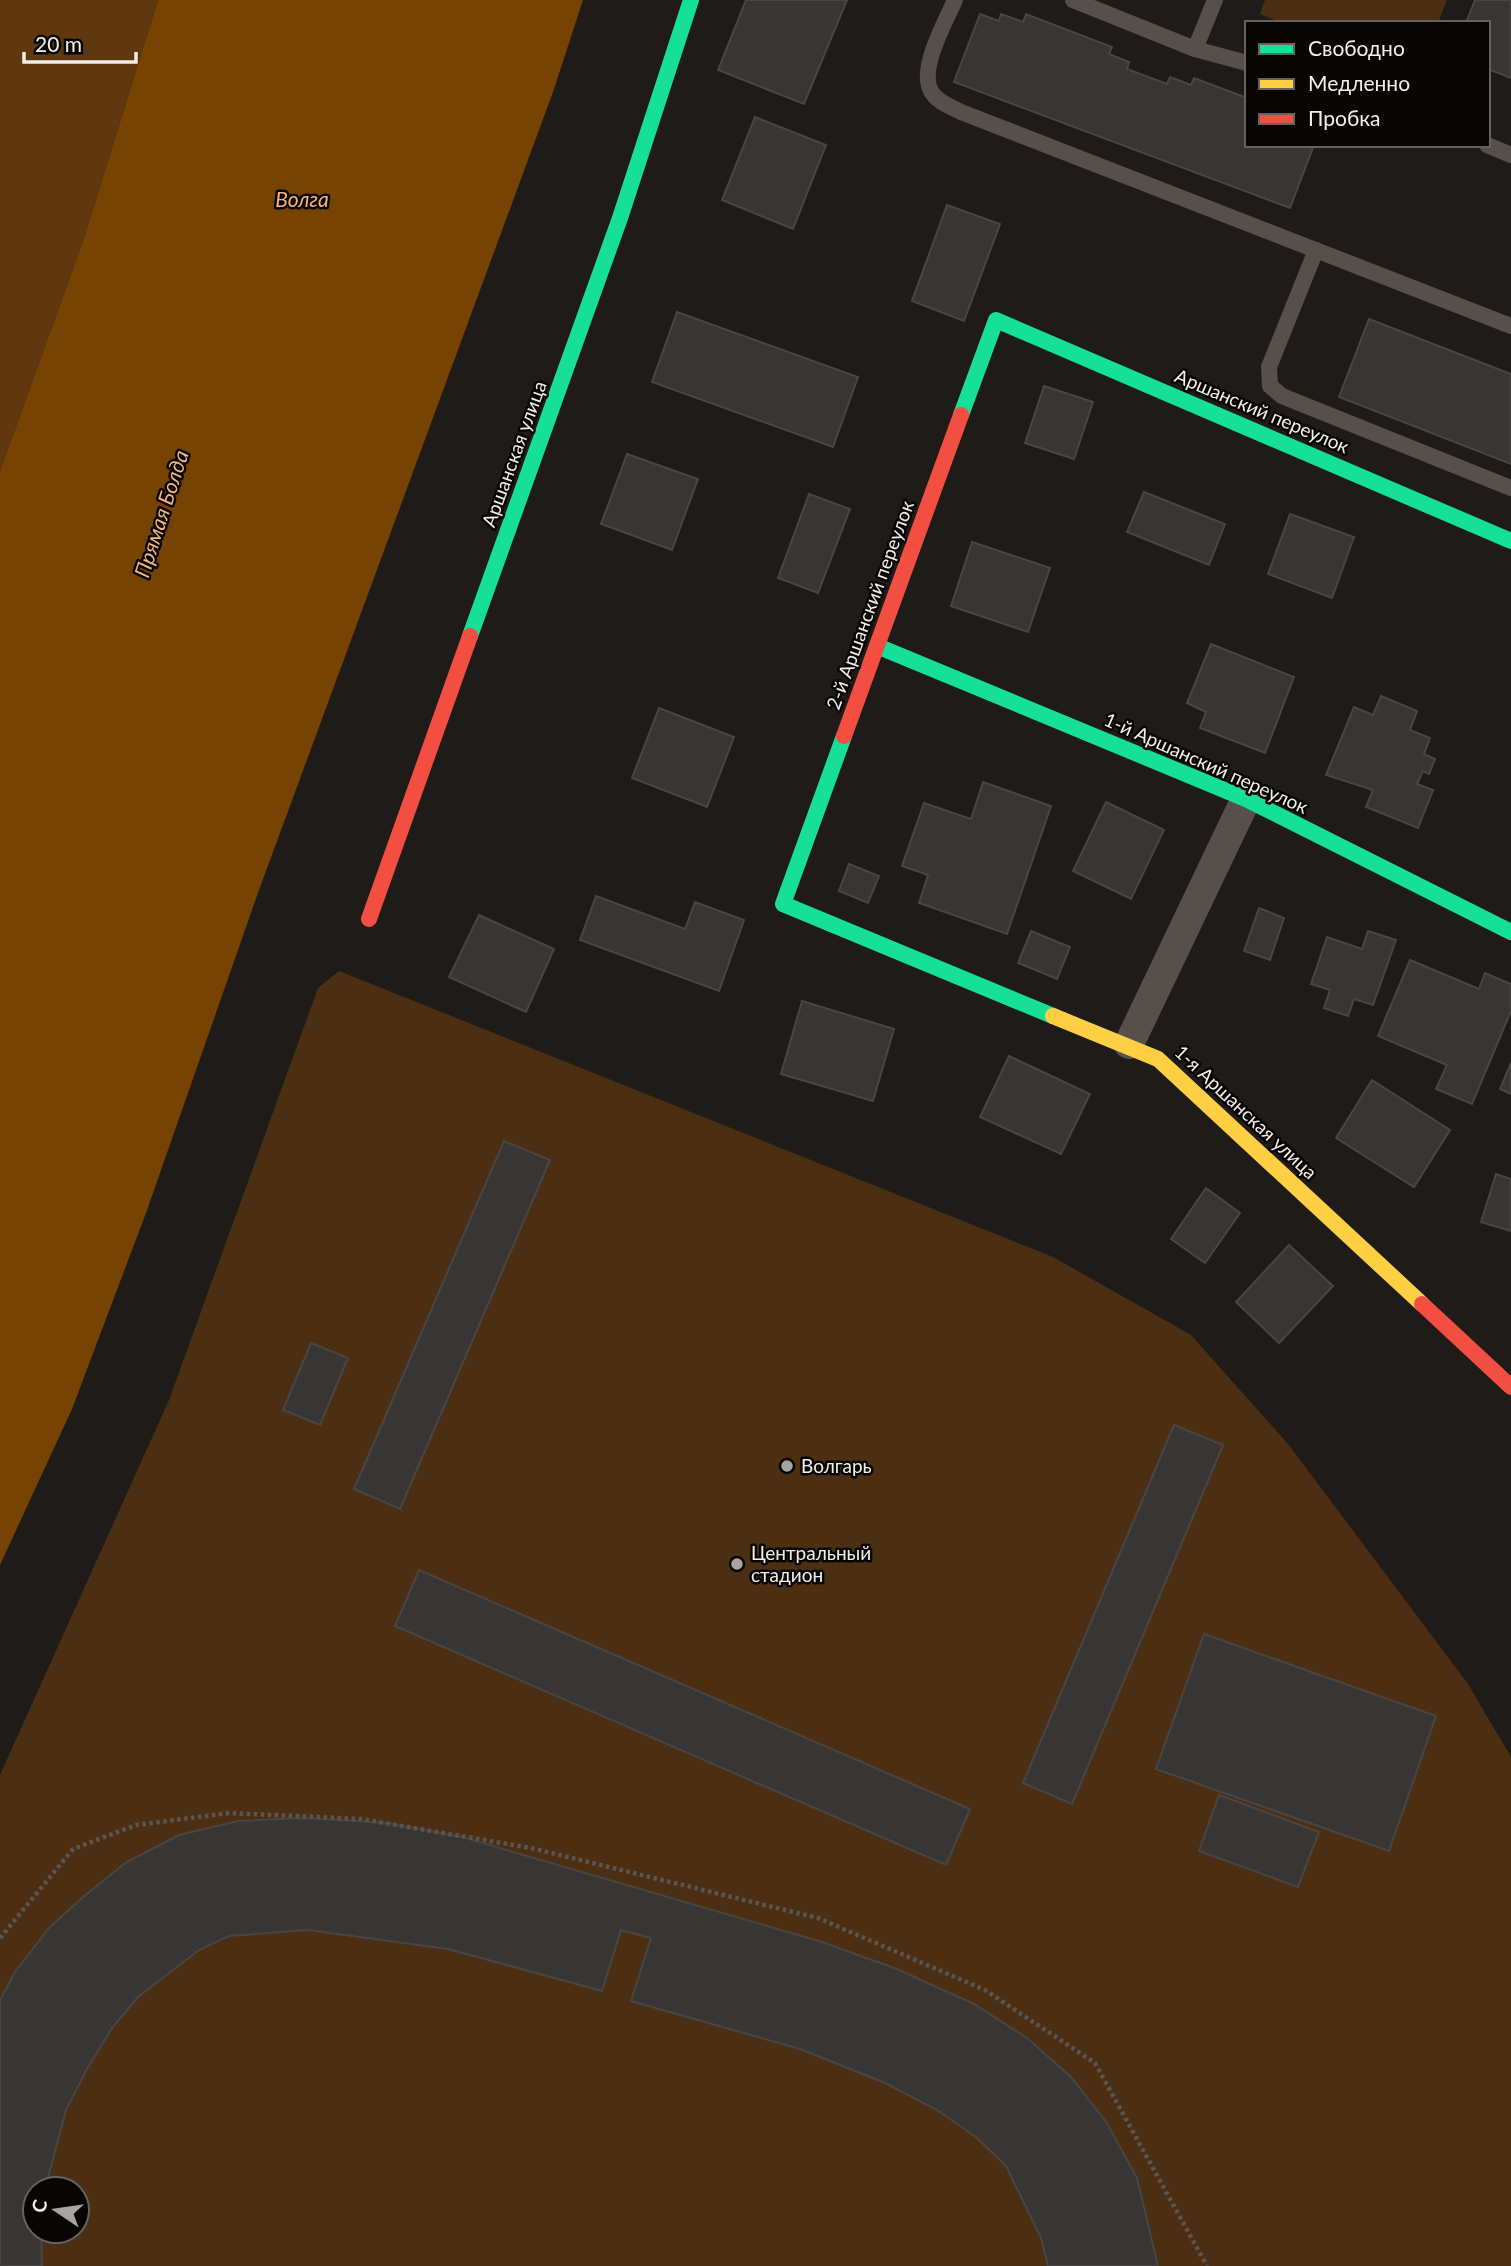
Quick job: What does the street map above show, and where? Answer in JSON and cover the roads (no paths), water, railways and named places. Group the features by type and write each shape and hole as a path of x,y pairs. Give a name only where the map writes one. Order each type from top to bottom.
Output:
{"street":[{"name":"Аршанская улица","path":"369,919 620,218 691,0"},
{"name":"Аршанский переулок","path":"996,320 1511,541"},
{"name":"2-й Аршанский переулок","path":"783,904 996,320"},
{"name":"1-й Аршанский переулок","path":"877,646 1246,799 1511,932"},
{"path":"1129,1044 1246,799"},
{"name":"1-я Аршанская улица","path":"783,904 1129,1044 1158,1059 1511,1387"}],"lane":[{"path":"955,0 927,68 927,82 933,96 961,112 1511,326"},
{"path":"1073,0 1112,7 1195,49 1245,62"},
{"path":"1195,49 1214,0"},
{"path":"1490,147 1511,155"},
{"path":"1315,250 1269,367 1270,386 1282,396 1511,488"}],"water":[{"name":"Волга","path":"158,0 583,0 553,92 259,890 146,1213 72,1409 0,1565 0,471 83,241"}],"place":[{"name":"Волгарь","path":"787,1466"},
{"name":"Центральный стадион","path":"737,1564"}],"water label":[{"name":"Прямая Болда","path":"162,514"}]}
